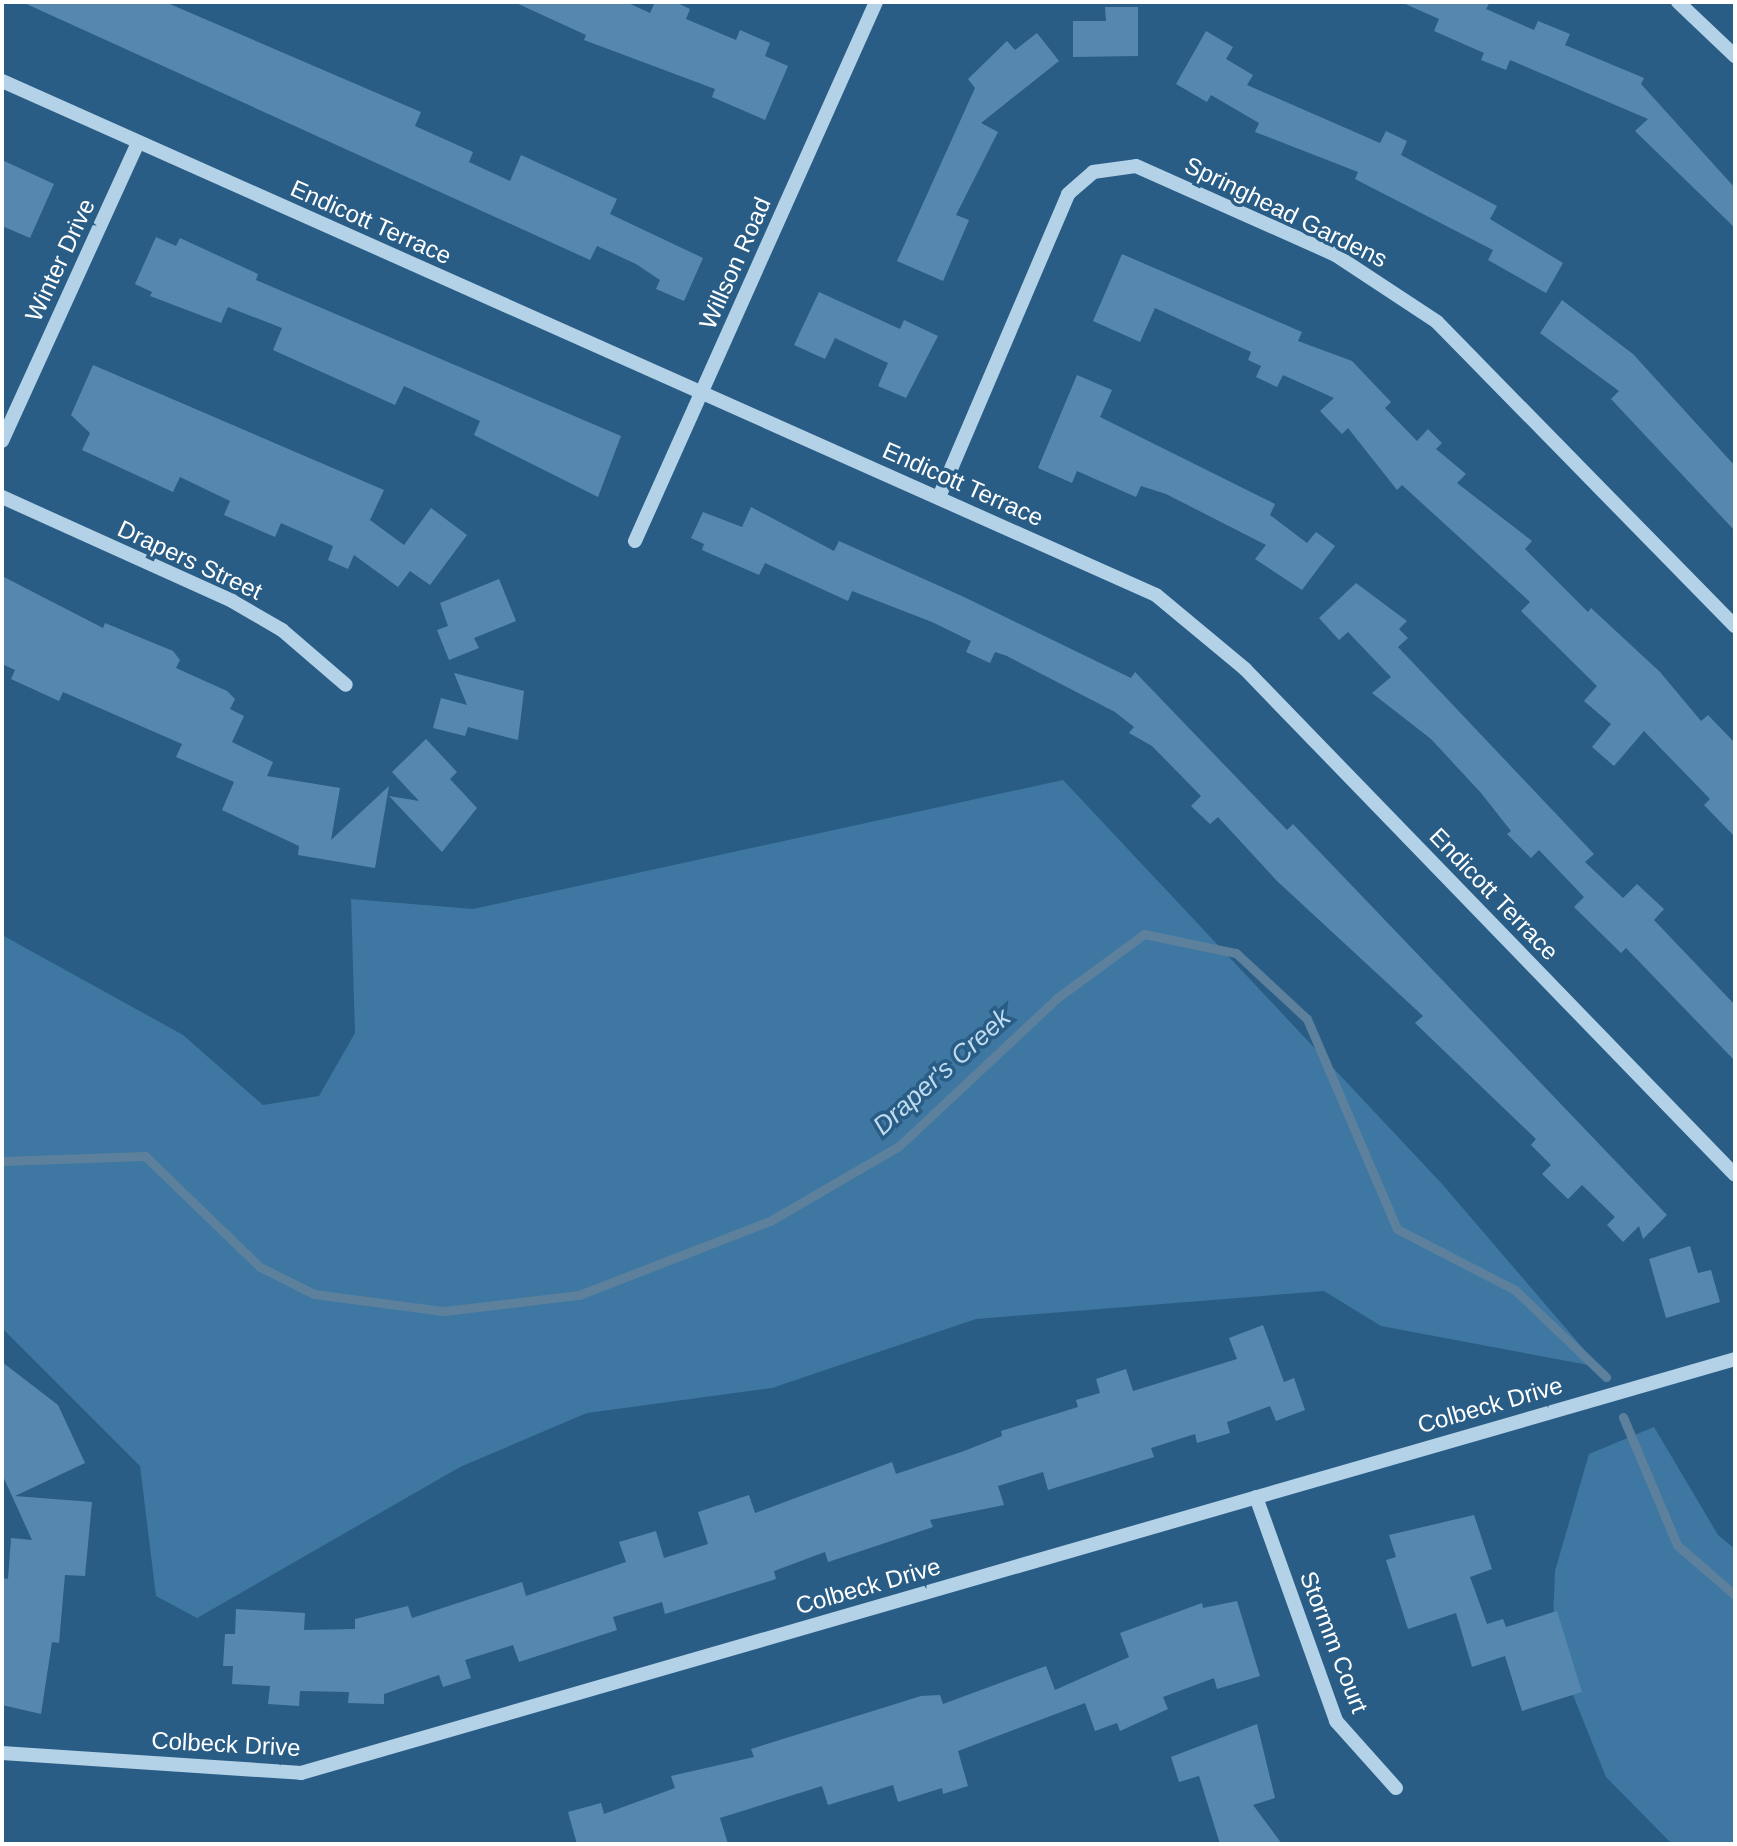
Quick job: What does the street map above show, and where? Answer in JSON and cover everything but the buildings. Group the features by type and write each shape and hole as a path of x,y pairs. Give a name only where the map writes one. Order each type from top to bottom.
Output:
{"street":[{"path":"1678,2 1735,56"},
{"name":"Willson Road","path":"635,541 871,4"},
{"name":"Endicott Terrace","path":"2,81 1156,595 1204,629 1735,1175"},
{"name":"Winter Drive","path":"2,441 138,142"},
{"name":"Springhead Gardens","path":"939,497 1068,194 1093,172 1136,166 1334,254 1437,322 1735,626"},
{"name":"Drapers Street","path":"2,497 232,601 282,630 346,685"},
{"name":"Colbeck Drive","path":"2,1753 301,1773 1735,1359"},
{"name":"Stormm Court","path":"1256,1497 1336,1721 1396,1788"}],"shaded area":[{"path":"1063,780 1443,1185 1599,1367 1381,1326 1324,1291 976,1319 772,1388 587,1413 460,1467 197,1618 156,1596 140,1466 2,1328 2,935 183,1035 263,1105 319,1096 355,1033 351,899 473,909"},
{"path":"1654,1427 1718,1535 1735,1549 1735,1844 1672,1844 1606,1777 1552,1643 1555,1571 1589,1454"}],"waterway":[{"name":"Draper's Creek","path":"2,1161 145,1156 260,1267 314,1294 444,1311 579,1295 770,1221 899,1146 1057,998 1144,934 1236,953 1307,1019 1397,1229 1515,1290 1606,1377"},
{"name":"Draper's Creek","path":"1623,1417 1677,1545 1735,1595"}]}
